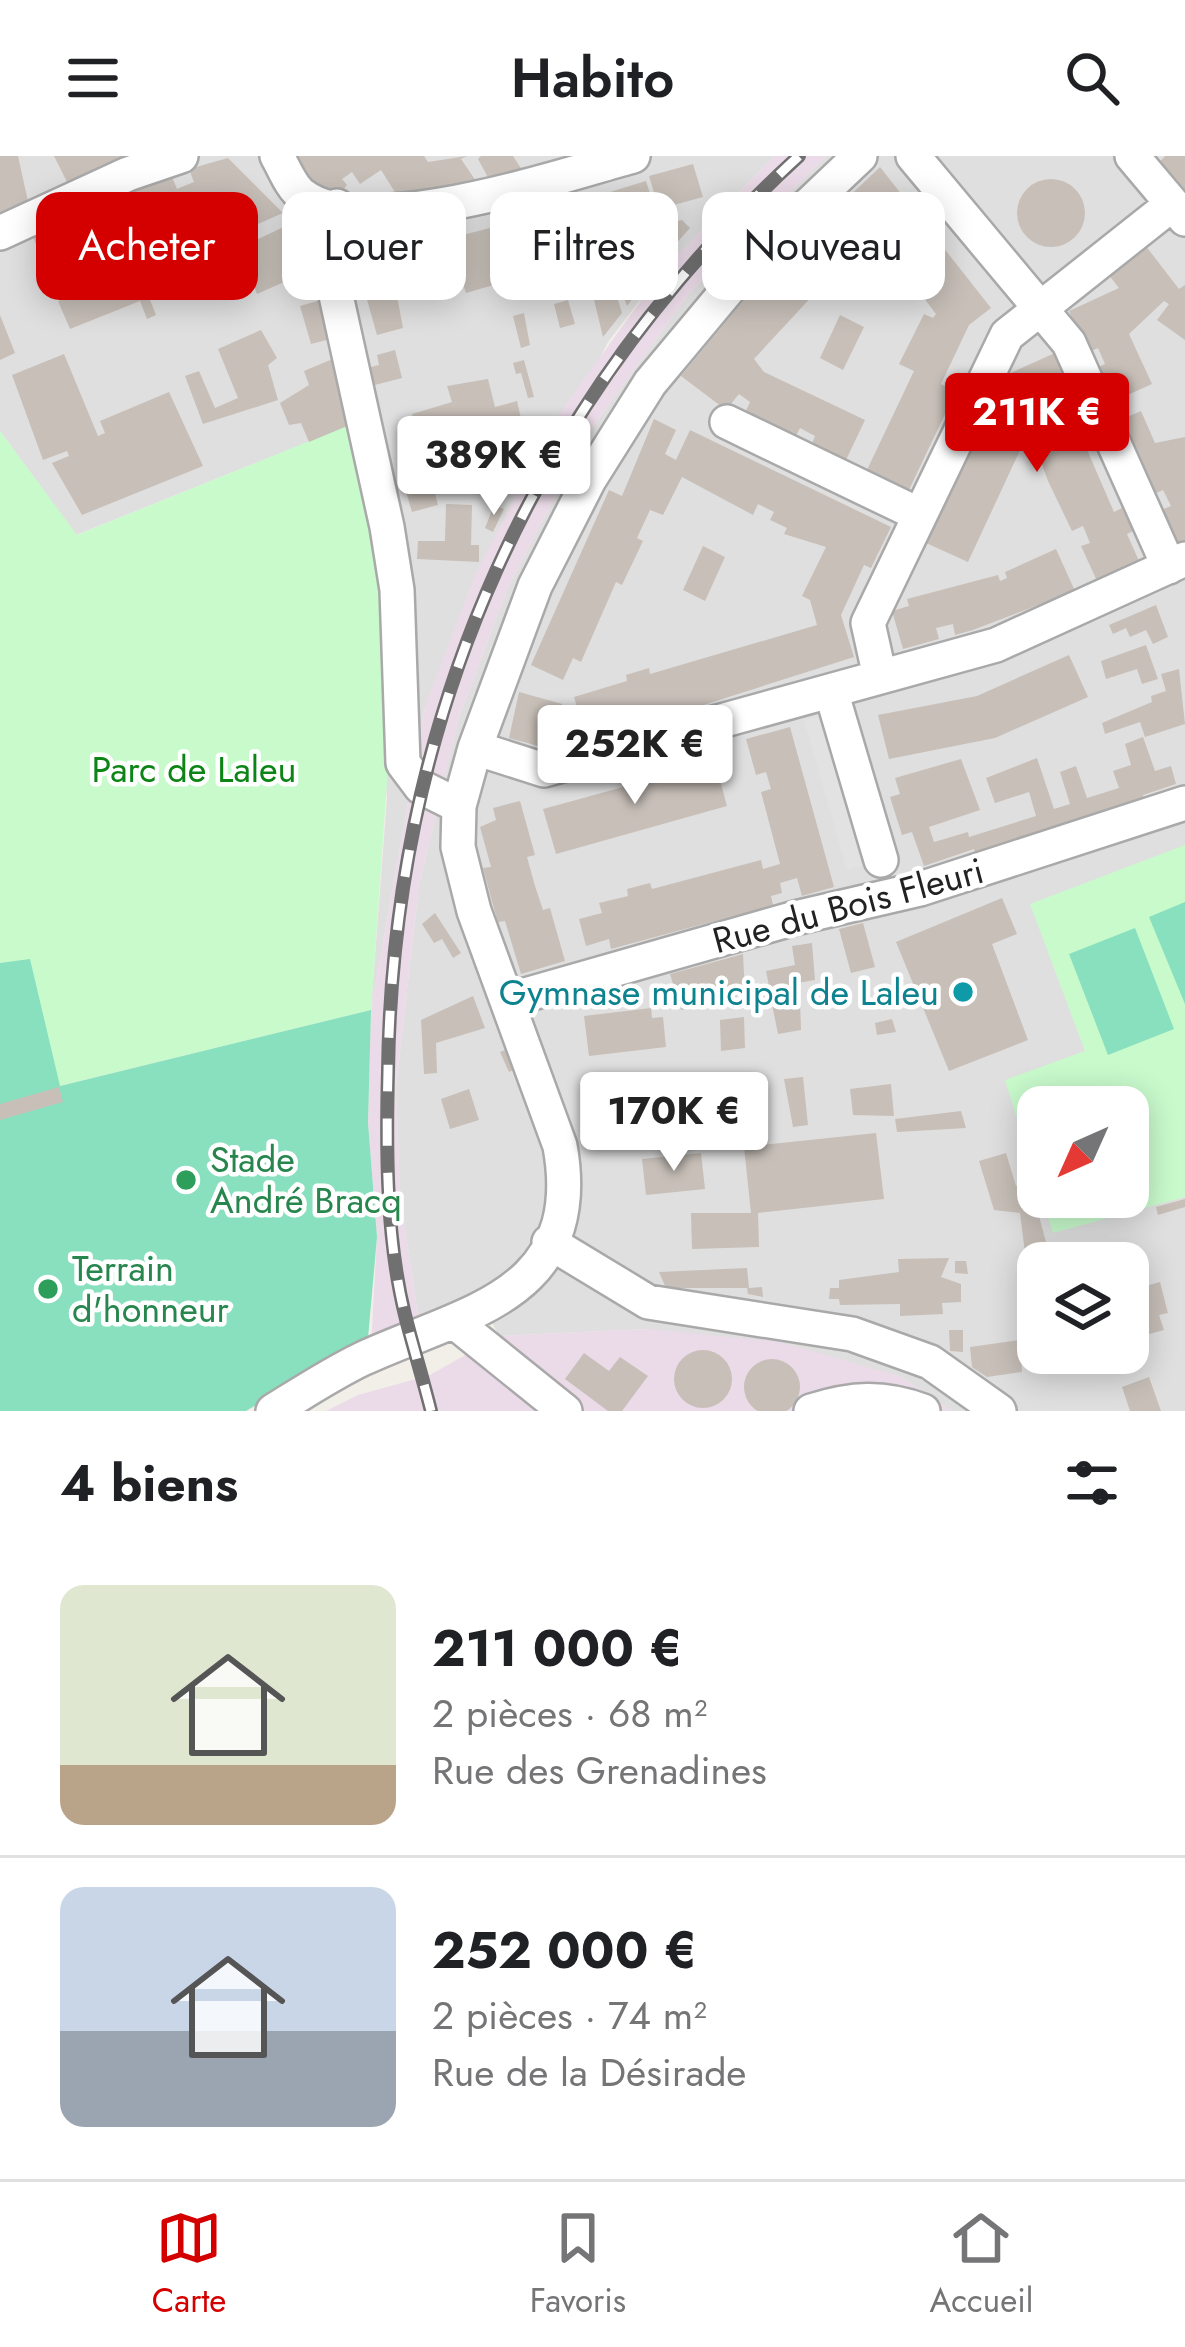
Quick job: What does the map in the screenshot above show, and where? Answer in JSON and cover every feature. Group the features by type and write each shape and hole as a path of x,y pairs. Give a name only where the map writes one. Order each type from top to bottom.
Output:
{"street":[{"path":"0,233 128,174 181,156"},
{"path":"277,156 298,192"},
{"path":"466,198 633,156"},
{"path":"273,1411 358,1361 495,1305 527,1277 549,1242 566,1179 560,1146 464,877 456,831 459,806 535,586 589,480 650,383 761,250 860,156"},
{"path":"476,748 544,770 996,645 1177,563 1069,343 913,156"},
{"path":"880,677 868,623 1007,335 1178,212 1132,156"},
{"path":"337,300 388,527 397,590 403,763 421,788 459,806"},
{"path":"727,422 920,515"},
{"path":"831,691 881,860"},
{"name":"Rue du Bois Fleuri","path":"508,1000 795,918 920,890 1185,803"},
{"path":"549,1242 647,1302 852,1334 930,1362 999,1411"},
{"path":"457,1324 566,1411"},
{"path":"811,1411 840,1402 888,1398 923,1411"}],"shaded area":[{"path":"0,156 774,156 739,192 702,192 702,230 678,255 678,192 490,192 490,300 640,300 608,342 425,707 371,1010 387,798 358,422 76,535 0,431"},
{"path":"774,156 826,156 790,192 739,192"},
{"path":"826,156 1185,156 1185,1411 952,1411 899,1376 648,1329 499,1336 481,1301 420,1327 400,1197 396,1087 419,885 459,717 508,587 587,435 702,280 702,300 945,300 945,192 790,192"},
{"path":"702,230 702,280 587,435 508,587 459,717 419,885 396,1087 400,1197 420,1327 371,1346 377,1237 368,1123 371,1010 425,707 476,573 557,417 641,300 678,300 678,255"},
{"path":"826,714 869,864 847,870 804,720"},
{"path":"648,1329 780,1342 899,1376 952,1411 326,1411 358,1395 430,1375 499,1336"}],"green space":[{"name":"Parc de Laleu","path":"359,421 391,583 390,739 371,1010 59,1086 30,960 0,963 0,431 77,535"},
{"path":"1185,845 1185,1197 1149,1207 1149,1086 1017,1086 1017,1119 1005,1080 1085,1051 1030,904"},
{"path":"1185,902 1185,1004 1149,917"},
{"path":"1135,928 1174,1029 1108,1055 1069,954"},
{"name":"Stade André Bracq","path":"30,959 60,1086 371,1010 368,1123 377,1237 368,1338 246,1411 0,1411 0,963"},
{"path":"1048,1218 1108,1218 1053,1233"}],"building":[{"path":"0,156 18,156 29,206 0,218"},
{"path":"54,156 131,156 69,186"},
{"path":"289,156 424,156 428,162 467,156 461,159 478,184 439,192 395,192 381,170 360,184 352,172 342,179 347,185 341,192 306,184"},
{"path":"513,156 524,173 490,181 478,159"},
{"path":"1165,156 1185,156 1185,196 1159,163"},
{"path":"228,158 282,213 258,224 258,192 128,192 171,174 177,189 194,182 189,169"},
{"path":"693,164 702,197 678,204 678,192 654,192 649,176"},
{"path":"880,167 900,192 854,192"},
{"path":"1051,179 1075,189 1085,213 1075,237 1051,247 1027,237 1017,213 1027,189"},
{"path":"646,181 650,192 610,192"},
{"path":"678,221 690,228 678,241"},
{"path":"282,228 282,283 258,294 258,239"},
{"path":"490,228 490,286 466,293 466,234"},
{"path":"1145,245 1179,289 1185,285 1185,340 1157,320 1169,304 1164,301 1129,334 1152,384 1110,403 1094,369 1105,364 1098,348 1087,353 1069,311 1119,288 1108,274"},
{"path":"945,250 991,308 969,325 941,384 956,391 908,492 866,472 914,371 899,364 924,314 933,318 936,314 925,300 945,300"},
{"path":"150,300 156,315 147,319 140,301 70,329 58,301"},
{"path":"329,300 338,337 311,344 300,306"},
{"path":"367,300 398,300 403,328 377,335"},
{"path":"568,300 575,324 560,328 554,304"},
{"path":"594,300 618,300 622,313 603,337"},
{"path":"744,300 809,300 754,359 764,372 865,420 845,462 811,446 815,436 800,428 795,438 745,413 750,402 739,394 726,410 681,376"},
{"path":"524,313 530,345 521,348 513,316"},
{"path":"0,315 15,353 0,360"},
{"path":"840,315 864,327 843,370 820,358"},
{"path":"261,330 277,358 268,365 278,400 203,424 185,376 199,371 215,408 238,398 218,349"},
{"path":"395,350 402,378 367,387 363,369 379,365 377,355"},
{"path":"1055,353 1074,395 1065,399 1114,512 1122,508 1133,531 1127,534 1139,561 1097,581 1081,546 1090,543 1083,526 1072,531 1048,481 1035,445 1047,440 1035,413 1023,418 1029,431 968,562 926,543 974,441 989,449 1006,410 1018,406 1004,376"},
{"path":"64,354 98,436 105,433 100,421 169,392 203,466 82,515 52,463 69,456 67,451 43,460 12,375"},
{"path":"342,355 359,421 309,442 301,423 289,425 280,403 309,385 304,371"},
{"path":"524,360 534,397 528,398 513,363"},
{"path":"488,379 495,407 517,401 525,436 500,442 495,423 435,439 431,423 415,427 412,414 452,402 447,386"},
{"path":"1141,411 1155,443 1185,437 1185,541 1175,545 1159,511 1171,506 1163,490 1152,495 1118,421"},
{"path":"654,419 676,430 665,454 676,460 690,430 891,527 871,568 864,565 841,615 854,657 641,725 638,715 622,720 625,730 556,751 509,738 519,692 562,704 558,716 578,710 574,697 627,681 626,675 649,668 650,674 817,625 810,600 802,596 826,547 784,534 787,528 770,520 774,512 758,504 753,515 682,477 663,515 650,510 637,538 643,541 622,585 616,582 581,662 573,658 563,680 531,665 609,490 622,496"},
{"path":"439,460 447,489 435,493 438,505 412,512 400,471"},
{"path":"516,460 524,464 510,487 508,472"},
{"path":"446,504 472,505 471,545 479,545 479,562 417,559 418,541 445,541"},
{"path":"494,505 504,509 493,532 485,528"},
{"path":"703,546 725,557 705,601 683,590"},
{"path":"1056,549 1075,591 955,635 953,624 936,628 939,639 903,649 892,611 909,606 907,599 998,575 1000,581 1007,578 1005,572"},
{"path":"1156,605 1168,637 1153,644 1146,630 1130,637 1126,628 1113,634 1109,625"},
{"path":"1146,645 1158,679 1142,684 1137,669 1106,679 1101,661"},
{"path":"1069,655 1088,697 995,738 889,759 878,715 977,696"},
{"path":"1179,669 1185,724 1145,737 1140,722 1105,734 1102,723 1152,702 1151,696 1166,691 1161,674"},
{"path":"790,727 834,887 802,896 797,878 780,883 782,893 771,896 773,905 611,949 609,939 586,946 579,919 602,913 599,903 628,896 627,889 650,883 652,889 761,860 763,869 780,864 761,792 771,789 766,772 756,775 746,739"},
{"path":"1143,737 1155,771 1171,766 1176,784 1143,795 1144,801 976,856 974,849 924,866 912,832 902,835 890,797 900,794 895,778 961,759 980,810 929,827 934,842 968,832 969,837 1036,816 1029,792 995,803 986,778 1037,758 1054,809 1070,804 1060,772 1076,766 1087,798 1119,788 1113,771 1131,765 1125,744"},
{"path":"715,762 727,806 556,854 543,809 627,786 625,780 648,774 650,780"},
{"path":"520,801 535,855 527,857 535,886 543,910 550,908 565,961 521,974 505,921 498,922 493,905 483,868 491,867 480,827 496,820 493,808"},
{"name":"Gymnase municipal de Laleu","path":"1002,898 1017,934 992,944 1028,1040 949,1071 896,942"},
{"path":"435,913 461,953 453,958 442,939 434,943 422,924"},
{"path":"863,923 875,967 851,973 839,929"},
{"path":"812,943 815,980 791,984 795,1001 800,1000 801,1030 778,1034 771,999 765,1000 762,987 769,986 766,971 795,965 792,946"},
{"path":"743,954 745,994 681,1010 670,974"},
{"path":"473,996 485,1028 436,1043 437,1073 424,1074 421,1020"},
{"path":"651,1008 652,1018 663,1017 666,1047 589,1056 584,1016"},
{"path":"744,1017 745,1048 721,1051 720,1020"},
{"path":"892,1019 896,1032 877,1035 875,1023"},
{"path":"510,1048 518,1068 509,1072 500,1052"},
{"path":"752,1073 753,1083 765,1082 768,1112 632,1123 631,1111 602,1113 600,1093"},
{"path":"803,1077 808,1125 793,1127 784,1079"},
{"path":"891,1084 894,1116 853,1115 850,1089"},
{"path":"59,1087 63,1102 0,1120 0,1104"},
{"path":"469,1089 479,1120 450,1129 441,1099"},
{"path":"961,1111 966,1128 897,1132 895,1119"},
{"path":"876,1133 884,1199 758,1213 759,1247 692,1249 691,1213 751,1213 744,1147"},
{"path":"701,1153 705,1189 646,1195 642,1159"},
{"path":"1006,1153 1017,1186 1017,1213 994,1210 979,1161"},
{"path":"1185,1199 1185,1207 1158,1215 1156,1207"},
{"path":"1021,1218 1040,1218 1046,1242 1024,1242"},
{"path":"949,1258 941,1277 961,1284 961,1302 942,1303 943,1314 900,1316 900,1304 840,1305 839,1299 829,1299 830,1288 839,1288 839,1280 899,1272 898,1259"},
{"path":"955,1261 966,1261 968,1274 955,1273"},
{"path":"747,1268 749,1288 762,1287 763,1297 748,1294 747,1288 666,1288 659,1272"},
{"path":"1160,1282 1168,1313 1159,1315 1164,1330 1149,1334 1149,1285"},
{"path":"949,1330 963,1330 963,1352 950,1351"},
{"path":"1017,1340 1017,1373 987,1377 972,1367 970,1347"},
{"path":"703,1350 724,1358 732,1379 724,1400 703,1408 682,1400 674,1379 682,1358"},
{"path":"584,1353 609,1371 620,1357 648,1376 622,1411 608,1411 565,1379"},
{"path":"761,1361 783,1361 798,1376 798,1398 786,1411 758,1411 746,1398 746,1376"},
{"path":"1149,1377 1161,1411 1130,1411 1122,1387"}],"railway":[{"path":"431,1411 394,1256 387,1163 388,1071 396,939 417,812 451,689 496,570 554,458 624,351 706,250 799,156"}],"place":[{"name":"Gymnase municipal de Laleu","path":"963,992"},
{"name":"Stade André Bracq","path":"186,1180"},
{"name":"Terrain d'honneur","path":"48,1289"}]}
